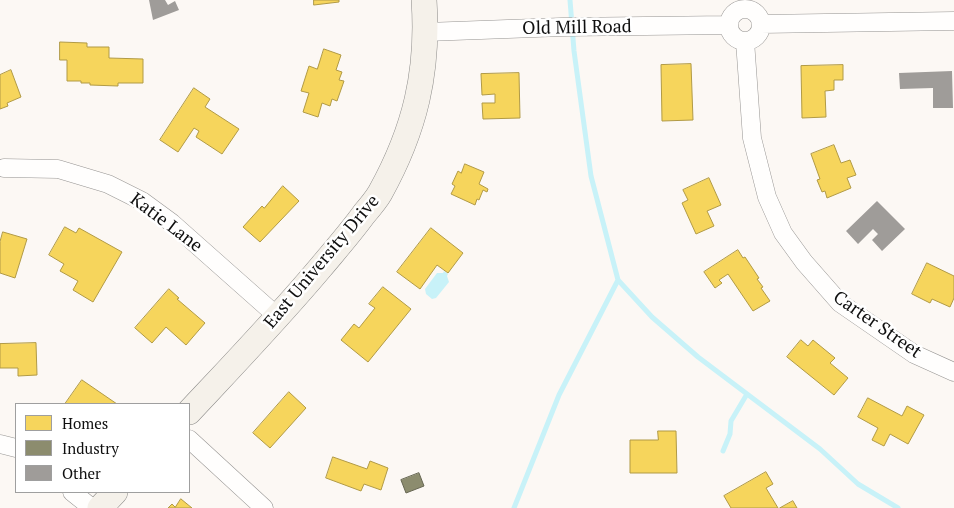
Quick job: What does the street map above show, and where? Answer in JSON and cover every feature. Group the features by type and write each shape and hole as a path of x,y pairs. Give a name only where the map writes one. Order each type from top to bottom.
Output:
{"main road":[{"name":"East University Drive","path":"190,411 278,318 343,242 380,194 406,140 417,102 424,64 426,32 424,0"},
{"path":"100,508 114,493"}],"street":[{"path":"742,4 753,11 760,19 761,24 756,36 745,41 735,38 728,25 731,16 742,4"},
{"path":"761,24 954,21"},
{"name":"Old Mill Road","path":"426,32 562,27 728,25"},
{"name":"Carter Street","path":"745,41 752,138 767,197 783,233 804,262 840,303 914,354 954,372"},
{"name":"Katie Lane","path":"4,168 58,169 108,184 142,201 172,223 278,318"},
{"path":"190,440 264,508"},
{"path":"0,444 15,448"},
{"path":"73,493 92,508"}],"water":[{"path":"444,271 448,274 449,282 436,298 432,299 426,294 425,289 437,273 443,273"}],"building: Homes":[{"path":"314,0 339,0 339,2 314,5"},
{"path":"60,42 87,43 87,47 109,47 109,58 143,59 143,83 118,83 118,86 90,85 90,83 81,83 81,81 67,81 67,60 60,60"},
{"path":"324,49 341,55 336,70 342,72 339,80 344,81 337,101 332,99 330,106 322,103 318,117 303,112 309,93 301,91 309,66 317,69"},
{"path":"691,64 693,120 662,121 661,65"},
{"path":"843,65 843,80 834,80 834,90 825,91 826,117 802,118 801,66"},
{"path":"11,70 21,97 7,103 8,106 0,109 0,75"},
{"path":"519,73 520,118 483,119 482,103 495,103 495,94 482,95 481,74"},
{"path":"194,88 210,99 205,107 239,129 222,154 196,137 199,131 194,128 178,152 160,140"},
{"path":"834,145 841,163 850,160 856,175 847,178 851,188 827,198 825,191 822,192 817,180 820,179 811,154"},
{"path":"465,164 484,172 479,184 488,189 487,192 483,190 475,205 451,194 455,186 452,184 458,171 461,173"},
{"path":"709,178 721,205 707,211 714,226 696,234 682,203 688,200 683,190"},
{"path":"283,186 299,201 260,242 243,227 262,206 264,208"},
{"path":"65,227 76,233 79,228 122,252 93,302 73,290 78,281 60,271 64,264 49,255"},
{"path":"431,228 463,253 448,273 437,265 420,289 397,272"},
{"path":"3,232 27,239 15,278 0,273 0,242"},
{"path":"738,250 759,278 757,279 763,287 761,288 770,301 753,311 728,274 719,280 722,283 715,288 704,272"},
{"path":"927,263 954,276 954,298 950,307 932,299 930,303 912,294"},
{"path":"383,287 411,309 368,362 341,340 354,324 359,328 375,308 369,304"},
{"path":"169,289 179,298 177,299 205,323 186,345 166,327 152,343 135,328"},
{"path":"801,340 808,346 813,340 835,358 830,363 848,378 834,395 787,357"},
{"path":"36,343 37,375 18,376 18,368 0,368 0,344"},
{"path":"82,380 116,403 66,403"},
{"path":"289,392 306,408 270,448 253,433"},
{"path":"868,398 902,416 907,406 924,415 908,444 890,434 884,446 872,440 878,428 858,417"},
{"path":"658,431 676,431 677,473 630,473 630,440 658,440"},
{"path":"333,457 367,469 370,461 388,468 381,490 364,484 361,491 326,478"},
{"path":"766,472 773,484 766,488 778,508 731,508 724,496"},
{"path":"181,499 192,508 168,508 172,504 175,507"},
{"path":"793,501 797,508 780,508"}],"building: Industry":[{"path":"419,473 424,486 406,493 401,480"}],"building: Other":[{"path":"149,0 165,0 168,5 175,1 179,10 153,20"},
{"path":"952,71 953,108 933,108 933,88 900,89 899,73"},
{"path":"877,201 905,229 882,251 872,240 878,234 873,229 858,244 846,231"}],"waterway":[{"path":"514,508 559,395 618,280 591,176 574,51 570,0"},
{"path":"618,280 652,317 698,357 820,449 858,484 898,508"},
{"path":"723,451 730,434 731,421 747,394"}]}
